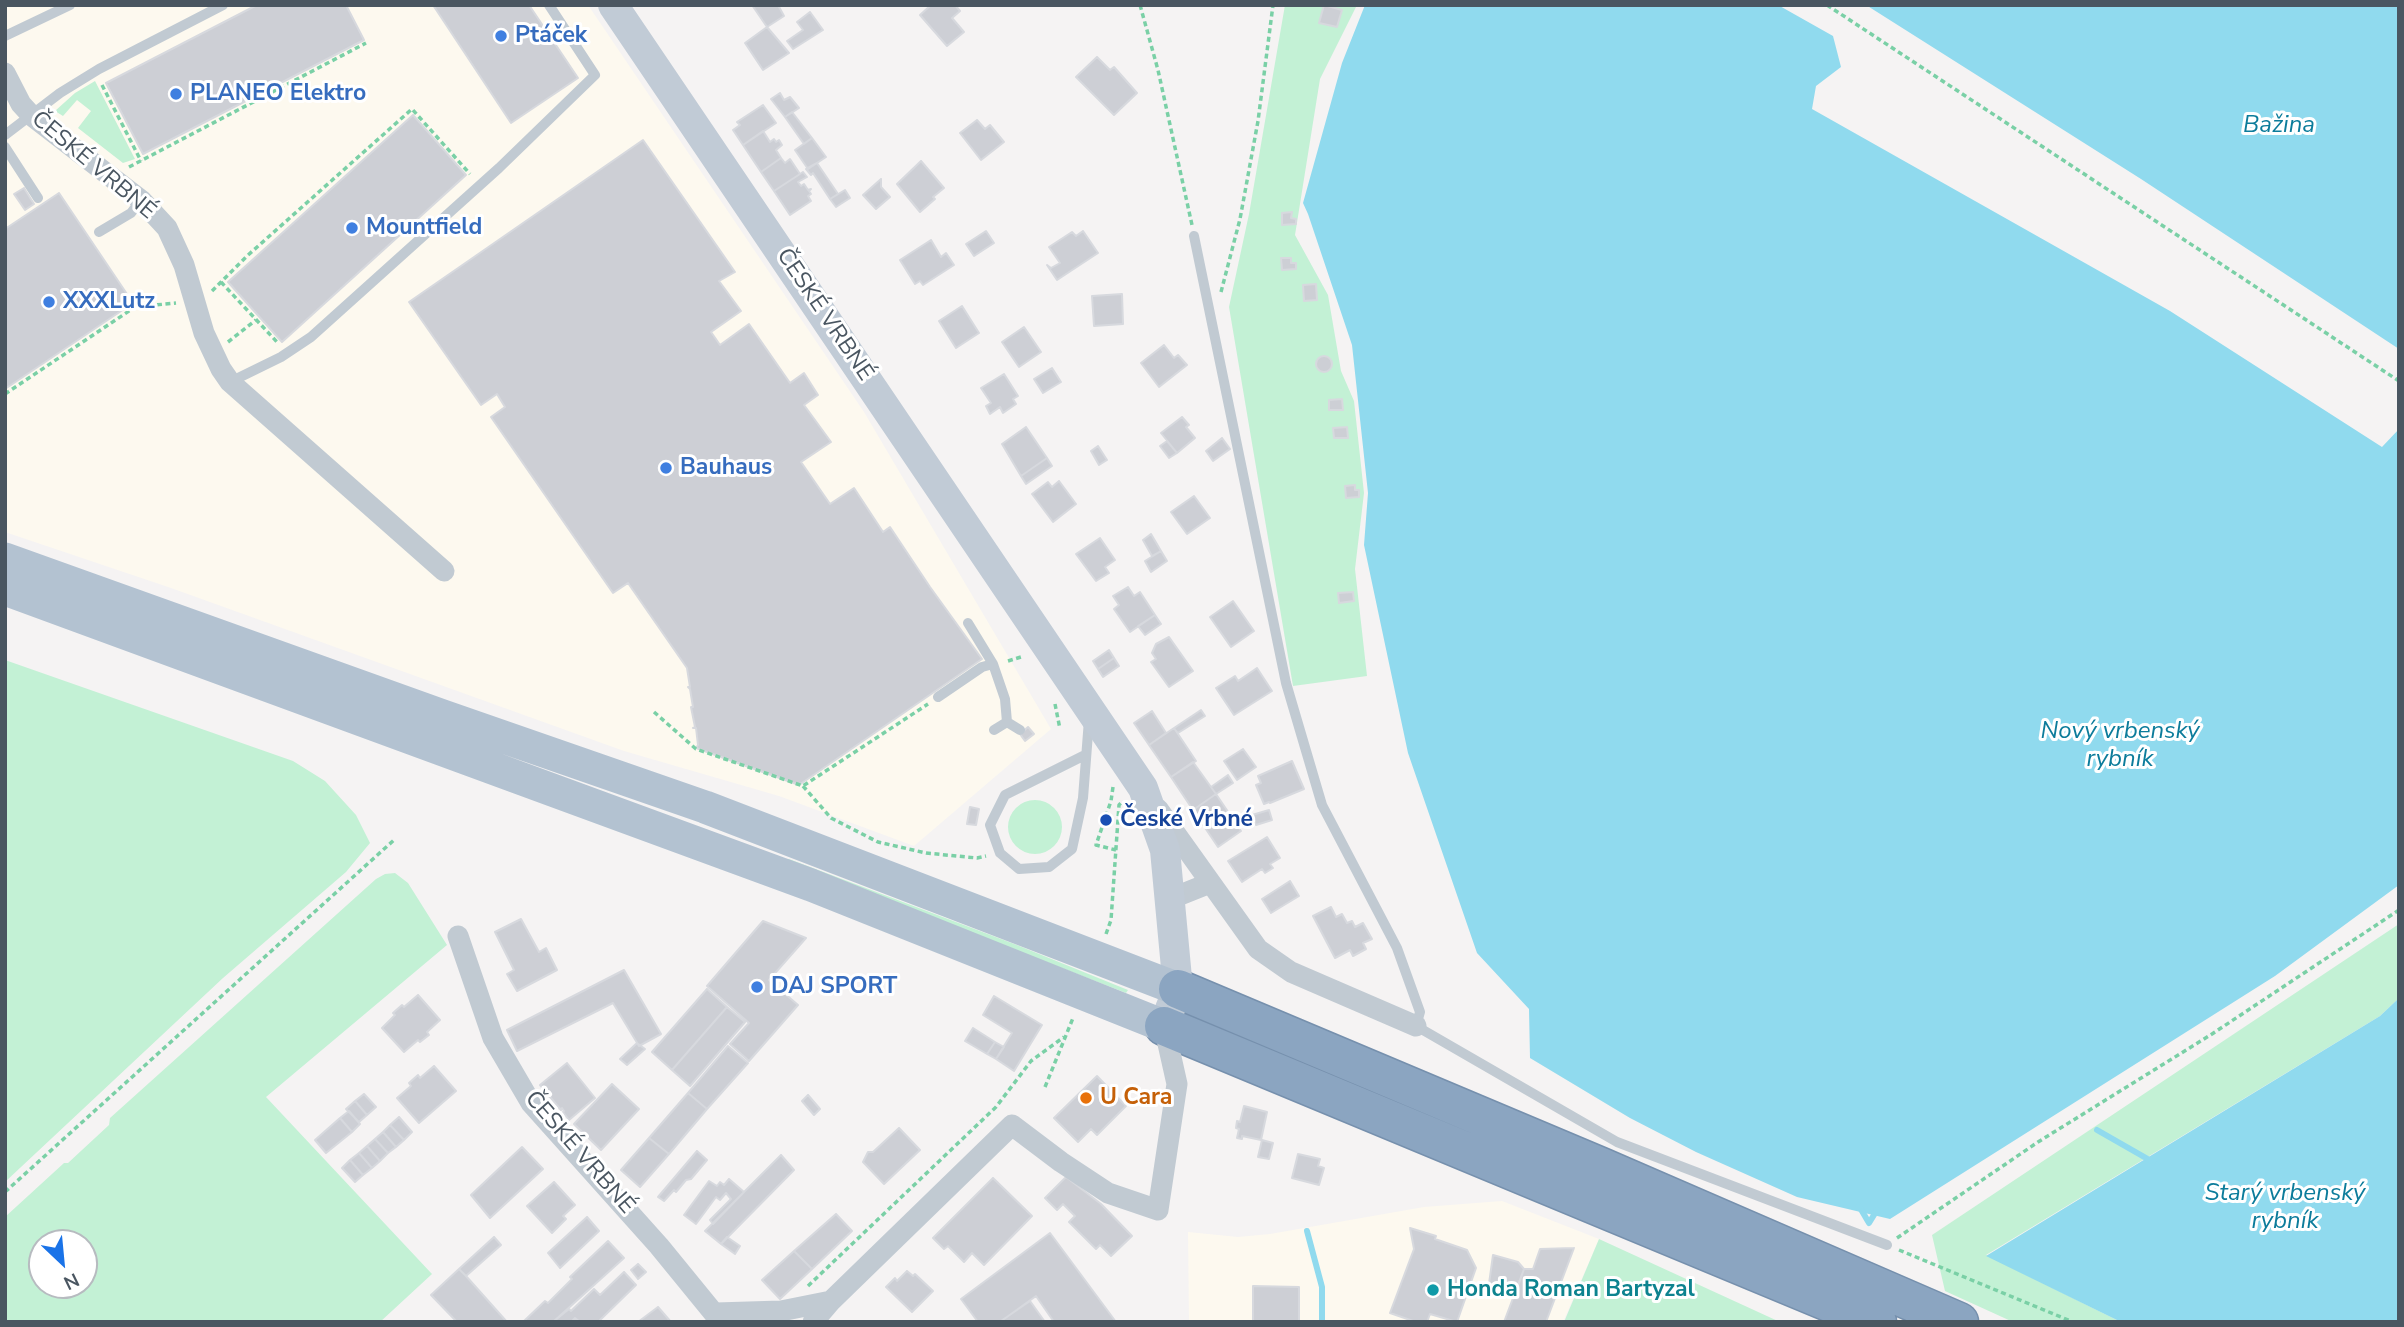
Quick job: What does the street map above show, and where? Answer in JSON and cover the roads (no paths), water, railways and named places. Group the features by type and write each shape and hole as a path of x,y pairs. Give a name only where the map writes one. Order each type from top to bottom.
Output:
{"highway":[{"path":"1178,989 1601,1167 1959,1322"},
{"path":"1164,1026 1877,1322"}],"main road":[{"path":"5,559 437,730 811,885 1164,1026"},
{"path":"5,589 437,730 705,807 1178,989"}],"street":[{"name":"ČESKÉ VRBNÉ","path":"613,5 1090,707 1129,792 1165,850 1178,989 1164,1026"},
{"name":"ČESKÉ VRBNÉ","path":"5,73 21,104 32,116 141,200 167,228 204,333 230,382 444,572"},
{"path":"1129,792 1210,883 1258,948 1291,972 1416,1026"},
{"path":"1170,899 1210,883"},
{"name":"ČESKÉ VRBNÉ","path":"458,936 493,1038 531,1103 719,1317 780,1311 831,1301"},
{"path":"813,1322 831,1301 1012,1125 1061,1163 1108,1193 1158,1210 1177,1084 1164,1026"}],"lane":[{"path":"5,36 71,5"},
{"path":"5,135 60,93 95,71 223,5"},
{"path":"230,382 281,357 312,337 481,185 595,75 549,5"},
{"path":"5,147 38,198"},
{"path":"99,232 131,213 141,200"},
{"path":"1194,236 1286,682 1322,806 1396,948 1419,1012 1416,1026 1617,1142 1887,1245"},
{"path":"968,623 993,664 1004,699 1007,722"},
{"path":"938,696 982,667 993,664"},
{"path":"1085,755 1004,795 990,825 1000,853 1019,869 1049,867 1072,849 1083,798 1090,707"},
{"path":"1007,722 1020,730"},
{"path":"994,730 1007,722"}],"water":[{"name":"Nový vrbenský rybník","path":"1365,5 1778,5 1833,36 1841,67 1816,86 1812,109 2170,311 2382,447 2399,429 2399,885 2275,976 1890,1219 1797,1197 1696,1152 1630,1118 1530,1058 1529,1009 1477,953 1408,753 1364,545 1368,493 1352,345 1303,203 1342,63"},
{"name":"Bažina","path":"1866,5 2399,5 2399,349 2141,179"},
{"name":"Starý vrbenský rybník","path":"2399,998 2399,1322 2121,1322 1986,1256 2380,1016"}],"waterway":[{"path":"2097,1130 2153,1162"},
{"path":"1859,1206 1869,1223 1877,1210"},
{"path":"1307,1231 1322,1287 1322,1322"}],"place":[{"name":"Ptáček","path":"501,36"},
{"name":"PLANEO Elektro","path":"176,94"},
{"name":"Mountfield","path":"352,228"},
{"name":"XXXLutz","path":"49,302"},
{"name":"Bauhaus","path":"666,468"},
{"name":"České Vrbné","path":"1106,820"},
{"name":"DAJ SPORT","path":"757,987"},
{"name":"U Cara","path":"1086,1098"},
{"name":"Honda Roman Bartyzal","path":"1433,1290"}]}
